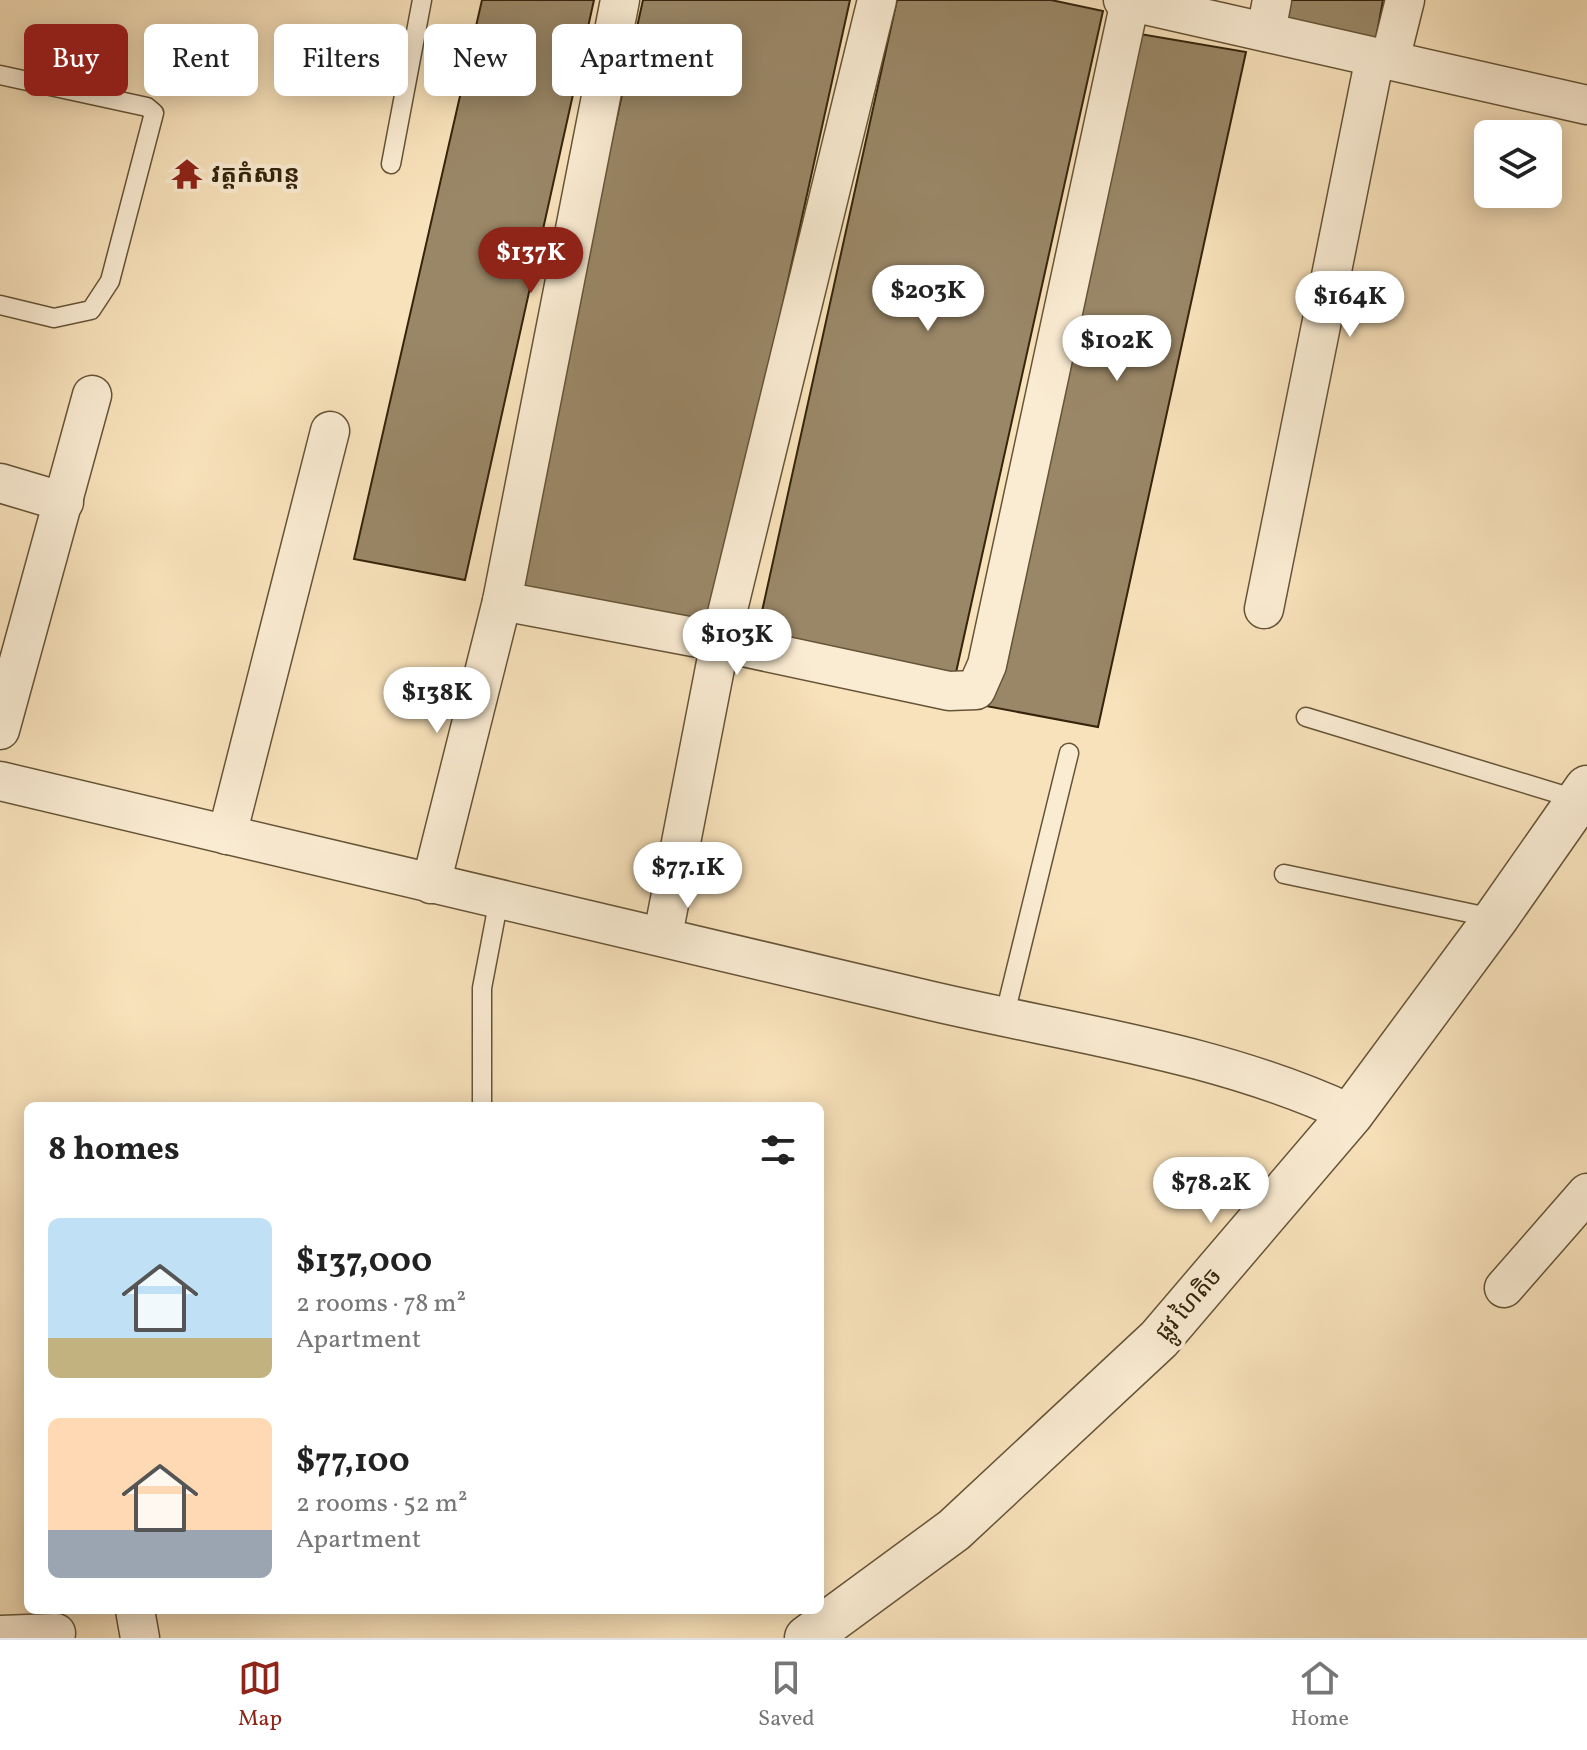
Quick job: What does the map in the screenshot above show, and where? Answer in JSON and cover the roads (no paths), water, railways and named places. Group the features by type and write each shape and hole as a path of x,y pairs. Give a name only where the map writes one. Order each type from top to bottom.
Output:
{"street":[{"path":"431,884 502,601 620,0"},
{"path":"663,935 720,642 877,0"},
{"path":"1264,609 1383,59 1405,0"},
{"path":"502,601 720,642 949,691 976,690 987,665 1127,1 1269,16 1383,59 1587,105"},
{"path":"0,730 92,395"},
{"path":"227,835 330,431"},
{"path":"0,483 64,502"},
{"path":"0,781 431,884 663,935 1004,1018 1174,1051 1319,1099 1351,1114"},
{"name":"ផ្លូវ ហៃតិច","path":"807,1638 954,1530 1159,1339 1351,1114 1583,794"},
{"path":"1504,1288 1587,1193"},
{"path":"136,1614 140,1638"},
{"path":"0,1635 56,1633"}],"lane":[{"path":"391,164 422,0"},
{"path":"0,75 147,107 154,113 110,281 91,310 54,318 0,305"},
{"path":"1306,717 1583,794"},
{"path":"1004,1018 1069,753"},
{"path":"1284,874 1496,918"},
{"path":"482,1102 482,988 499,899"}],"place":[{"name":"វត្តកំសាន្ត","path":"187,174"}]}
